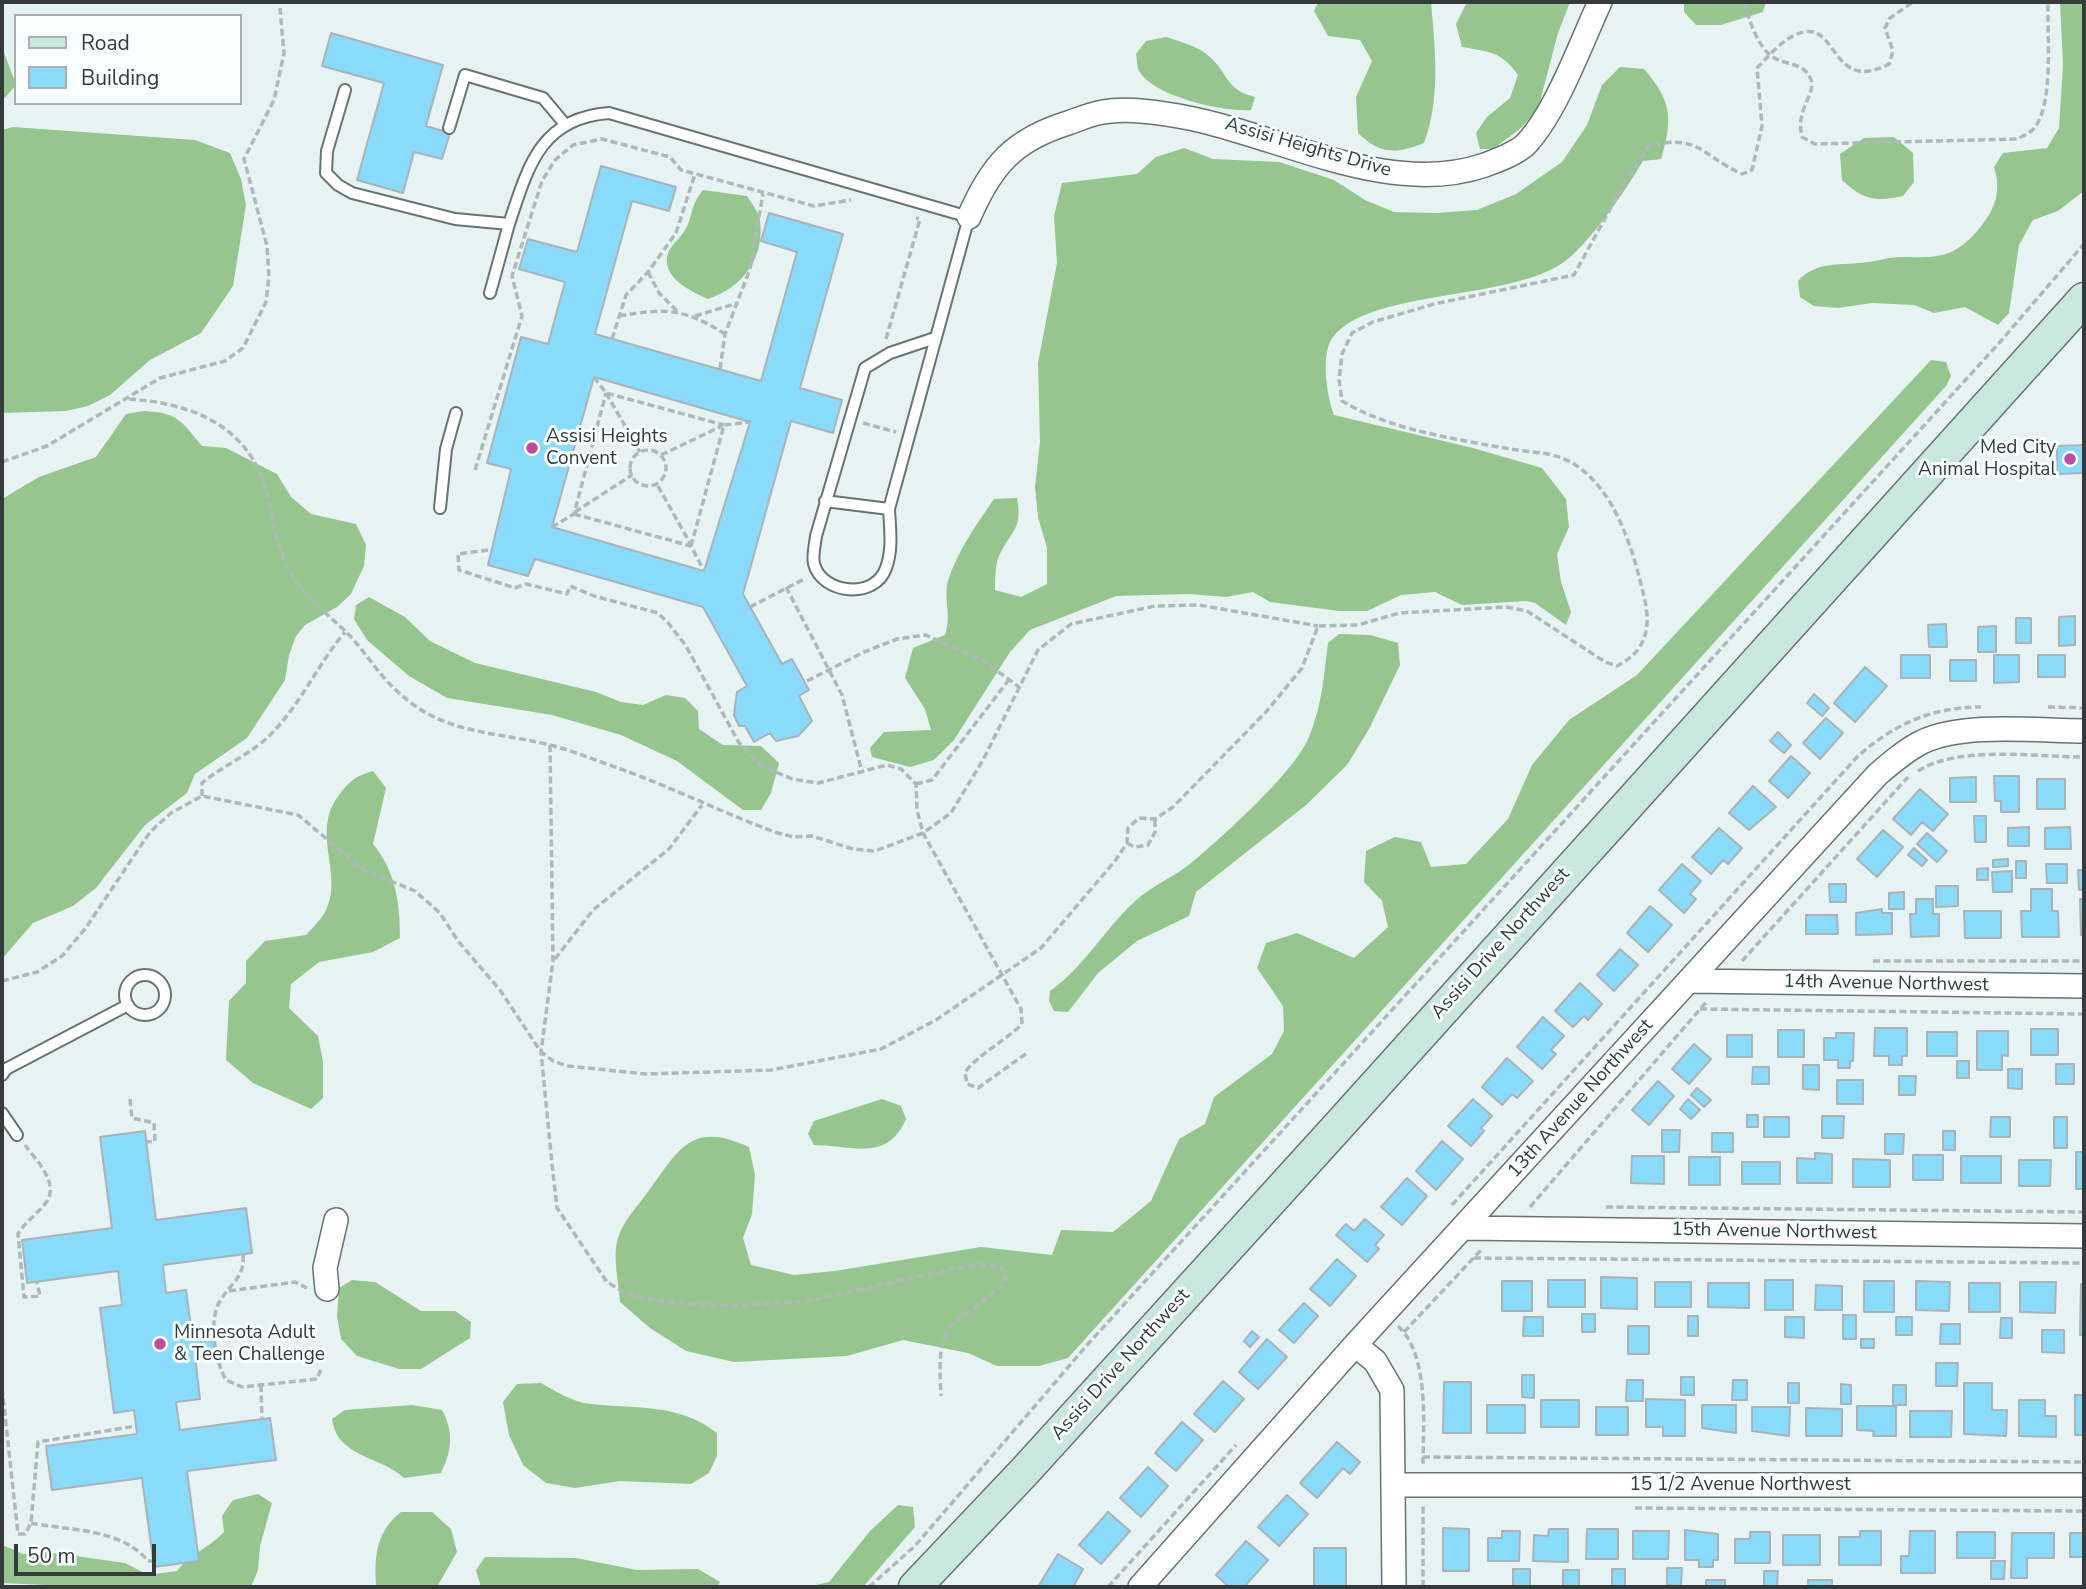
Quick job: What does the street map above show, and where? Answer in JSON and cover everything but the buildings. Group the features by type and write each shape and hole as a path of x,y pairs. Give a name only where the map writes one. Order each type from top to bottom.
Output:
{"main road":[{"name":"Assisi Drive Northwest","path":"915,1587 1286,1183 2084,299"}],"street":[{"name":"Assisi Heights Drive","path":"969,217 994,169 1010,150 1051,128 1104,111 1147,111 1205,119 1384,173 1462,173 1486,165 1526,144 1555,98 1600,2"},
{"name":"13th Avenue Northwest","path":"1140,1587 1355,1345 1856,795 1904,753 1924,741 1977,731 2084,731"},
{"name":"14th Avenue Northwest","path":"1689,981 2084,986"},
{"path":"319,1290 336,1220"},
{"name":"15th Avenue Northwest","path":"1464,1228 2084,1236"},
{"path":"1355,1345 1374,1361 1392,1390 1394,1587"},
{"name":"15 1/2 Avenue Northwest","path":"1395,1485 2084,1485"}],"lane":[{"path":"449,128 465,75 542,98 564,123"},
{"path":"345,90 327,151 326,173 338,185 352,193 455,219 509,224"},
{"path":"490,293 526,172 541,146 564,123 584,114 609,113 969,217 889,509 892,543 886,571 871,586 857,590 836,587 821,578 813,562 825,501 849,420 865,368 890,353 934,338"},
{"path":"440,508 446,449 456,413"},
{"path":"825,501 889,509"},
{"path":"2,1075 6,1069 128,1005"},
{"path":"2,1114 18,1135"}],"path":[{"path":"1744,2 1750,25 1771,55 1804,69 1812,81 1798,122 1802,137 1815,144 2017,139 2034,130 2042,115 2046,96 2048,2"},
{"path":"129,399 160,401 222,424 253,458 266,489 275,532 290,572 316,606 346,631 383,677 405,700 427,716 481,733 550,745 615,767 778,834 793,837 812,836 853,849 875,851 923,834 951,813 984,760 1038,650 1071,624 1155,606 1199,605 1318,626 1358,625 1399,613 1506,607 1527,611 1580,647 1617,666 1629,660 1645,642 1649,619 1623,529 1602,492 1585,474 1562,458 1497,447 1364,414 1342,401 1339,380 1342,354 1352,333 1373,322 1434,304 1574,275 1626,180 1650,145 1674,141 1693,143 1735,171 1742,174 1752,170 1762,126 1758,68 1785,41 1803,33 1817,33 1830,44 1847,68 1858,73 1877,70 1889,64 1893,51 1885,28 1890,18 1913,2"},
{"path":"2,462 47,446 160,378 225,361 243,348 266,302 267,246 244,159 275,100 284,53 279,8"},
{"path":"475,470 523,316 512,276 542,181 555,160 573,145 602,139 670,157 681,170 814,206 848,199 860,202"},
{"path":"612,339 626,295 648,272 676,233 695,174"},
{"path":"720,369 725,334 740,302 763,194"},
{"path":"885,343 920,219 908,216"},
{"path":"869,1587 915,1546 1088,1344 2000,342 2084,244"},
{"path":"648,272 659,293 677,311"},
{"path":"695,316 740,302"},
{"path":"619,316 677,311 695,316 725,334"},
{"path":"594,377 640,452"},
{"path":"606,393 724,425"},
{"path":"573,514 606,393"},
{"path":"849,420 909,435"},
{"path":"661,455 724,425 750,422"},
{"path":"691,546 724,425"},
{"path":"653,451 661,455 666,471 658,486 642,485 632,475 631,461 640,452 653,451"},
{"path":"552,527 632,475"},
{"path":"658,486 704,571"},
{"path":"573,514 691,546"},
{"path":"488,550 458,555 459,570 515,588 526,584 567,594 570,586 594,596 658,613 686,646 739,743 762,766 792,779 818,783 887,765 901,769 916,784 917,810 923,834 1021,1009 1022,1024 1006,1040 976,1058 965,1072 967,1084 978,1088 1027,1053"},
{"path":"750,607 806,578"},
{"path":"786,587 842,695 862,772"},
{"path":"2,981 37,972 62,956 85,929 150,832 171,813 202,796 298,815 364,870 415,891 440,914 458,942 500,990 541,1052 554,1061 568,1066 646,1074 771,1070 881,1049 918,1032 1041,947 1127,843 1128,828 1139,818 1155,819 1173,807 1266,712 1302,668 1318,626"},
{"path":"202,796 202,783 226,763 247,755 272,733 308,688 322,659 346,631"},
{"path":"807,681 864,652 897,639 926,635 985,663 1020,687"},
{"path":"916,784 932,780 1008,681"},
{"path":"550,745 554,961 541,1052 557,1208 607,1282 627,1294 666,1302 737,1306 809,1301 952,1269 984,1264 999,1266 1005,1273 1005,1284 958,1317 944,1333 939,1362 941,1396"},
{"path":"1757,960 1743,960 1909,777 1926,765 1946,758 1970,756 2084,757"},
{"path":"554,961 593,910 669,849 702,804"},
{"path":"1127,843 1134,847 1147,845 1155,832 1155,819"},
{"path":"1866,961 2084,961"},
{"path":"1545,1207 1531,1206 1700,1009 2084,1014"},
{"path":"130,1099 132,1118 154,1123 155,1141 147,1142"},
{"path":"18,1135 44,1170 50,1185 47,1202 18,1234 24,1297 40,1296 37,1282"},
{"path":"1600,1207 2084,1212"},
{"path":"243,1255 242,1274 214,1314 221,1371 233,1385 261,1385 317,1379 321,1369"},
{"path":"2084,1263 1473,1258 1404,1332 1411,1344 1422,1390 1423,1457 2084,1462"},
{"path":"227,1292 295,1282 319,1290"},
{"path":"261,1385 262,1419"},
{"path":"2,1388 18,1534 25,1534 31,1523 38,1442 136,1426"},
{"path":"57,1438 58,1444"},
{"path":"1423,1587 1423,1506 1437,1506"},
{"path":"1629,1508 2084,1511"},
{"path":"31,1523 120,1539 135,1546 148,1561 153,1562"}],"green space":[{"path":"1318,2 1431,2 1435,91 1424,143 1405,149 1381,149 1358,133 1356,97 1372,61 1360,40 1328,36 1314,11"},
{"path":"1467,2 1570,2 1558,33 1538,109 1521,128 1493,149 1480,149 1476,133 1487,117 1510,98 1518,75 1506,61 1494,54 1462,47 1456,24"},
{"path":"1684,2 1766,2 1763,12 1721,25 1696,25 1684,12"},
{"path":"2060,2 2084,2 2084,191 2058,211 2033,220 2019,245 2009,313 1998,325 1965,307 1934,313 1914,305 1872,303 1838,308 1814,306 1800,297 1798,281 1813,270 1830,265 1896,257 1947,254 1976,232 1994,206 1997,181 1994,167 2003,153 2047,148 2059,128 2063,65"},
{"path":"1166,37 1206,54 1233,86 1255,97 1251,110 1190,101 1147,80 1139,71 1136,54 1146,41"},
{"path":"2,47 14,80 14,87 2,101"},
{"path":"1620,67 1644,69 1660,91 1668,111 1665,145 1661,159 1643,161 1607,215 1585,242 1564,262 1540,274 1510,283 1408,302 1351,322 1333,337 1329,344 1326,364 1327,387 1334,415 1473,448 1542,468 1566,499 1569,527 1557,554 1561,582 1571,612 1566,625 1535,603 1526,601 1462,605 1435,592 1401,595 1367,611 1339,611 1270,602 1253,592 1226,597 1189,594 1116,596 1030,630 1010,652 954,740 934,760 910,767 872,757 870,748 884,732 931,730 925,709 905,678 913,648 945,635 948,621 948,581 968,538 994,499 1017,498 1018,509 1017,524 998,560 995,590 1021,597 1047,584 1047,548 1038,517 1035,487 1040,442 1038,363 1057,263 1054,216 1062,183 1137,174 1156,157 1184,148 1213,159 1279,162 1334,180 1365,200 1394,212 1477,210 1516,194 1562,162 1587,125 1602,85"},
{"path":"13,127 195,140 230,153 241,179 246,205 233,286 201,333 150,360 110,395 88,406 66,411 2,413 2,130"},
{"path":"1894,137 1913,153 1914,182 1903,196 1870,198 1856,192 1842,180 1840,154 1864,138"},
{"path":"703,190 747,196 757,211 761,234 755,259 741,279 732,287 708,299 679,282 667,262 669,250 685,230"},
{"path":"1931,360 1946,362 1951,376 1946,386 1068,1358 1039,1366 997,1366 968,1353 903,1340 847,1356 734,1362 686,1351 650,1328 620,1302 616,1245 621,1231 678,1152 699,1138 729,1139 749,1147 755,1175 752,1214 743,1238 751,1265 794,1275 835,1271 981,1247 1052,1255 1061,1230 1113,1232 1151,1201 1179,1139 1205,1124 1214,1097 1272,1054 1284,1031 1283,1006 1257,968 1266,943 1297,933 1354,958 1388,927 1382,901 1364,882 1366,851 1395,837 1421,842 1431,867 1466,864 1508,819 1532,765 1569,720 1637,675"},
{"path":"144,411 172,416 184,424 202,446 226,448 277,474 291,497 311,514 356,524 366,545 364,566 351,594 337,607 305,625 296,636 289,655 285,680 247,738 195,774 187,793 145,825 96,888 73,906 33,923 2,959 2,499 39,477 96,457 126,414"},
{"path":"369,597 405,617 430,641 475,663 596,692 621,702 643,705 666,695 685,698 698,711 699,729 723,745 761,746 779,763 771,793 761,810 743,810 677,761 621,735 552,715 447,698 409,676 367,640 354,619 356,605"},
{"path":"1339,634 1370,635 1398,643 1400,665 1369,729 1347,765 1306,805 1196,892 1189,916 1137,941 1098,973 1068,1012 1054,1011 1049,1001 1050,991 1075,970 1129,907 1203,853 1238,822 1289,768 1309,737 1322,690 1328,643"},
{"path":"373,771 386,788 373,844 392,877 399,912 400,938 373,952 319,962 291,984 289,1008 318,1036 323,1061 323,1098 311,1109 253,1083 226,1060 229,1001 246,983 246,961 265,941 306,935 324,913 331,896 332,882 327,838 331,809 350,783"},
{"path":"882,1099 901,1106 906,1119 889,1142 867,1148 814,1145 808,1134 814,1121"},
{"path":"352,1280 375,1282 421,1311 455,1311 471,1322 470,1338 421,1369 399,1369 357,1356 341,1339 337,1316 339,1288"},
{"path":"541,1383 584,1403 657,1409 703,1423 717,1433 717,1456 709,1473 691,1484 620,1481 575,1488 546,1483 523,1465 509,1435 503,1402 517,1384"},
{"path":"412,1405 442,1410 446,1418 450,1442 441,1473 404,1478 342,1442 332,1419 345,1410"},
{"path":"258,1494 272,1503 260,1546 258,1570 251,1587 90,1587 2,1583 2,1548 5,1546 23,1554 47,1552 125,1563 148,1575 177,1571 224,1532 222,1516 233,1500"},
{"path":"898,1505 913,1507 915,1527 863,1587 807,1587 829,1582 870,1531"},
{"path":"401,1512 432,1512 451,1529 457,1552 437,1587 376,1585 379,1544 387,1527"},
{"path":"485,1557 576,1558 637,1570 698,1569 720,1582 717,1587 481,1587 476,1570"}],"place":[{"name":"Assisi Heights Convent","path":"532,448"},
{"name":"Med City Animal Hospital","path":"2070,459"},
{"name":"Minnesota Adult & Teen Challenge","path":"160,1344"}]}
